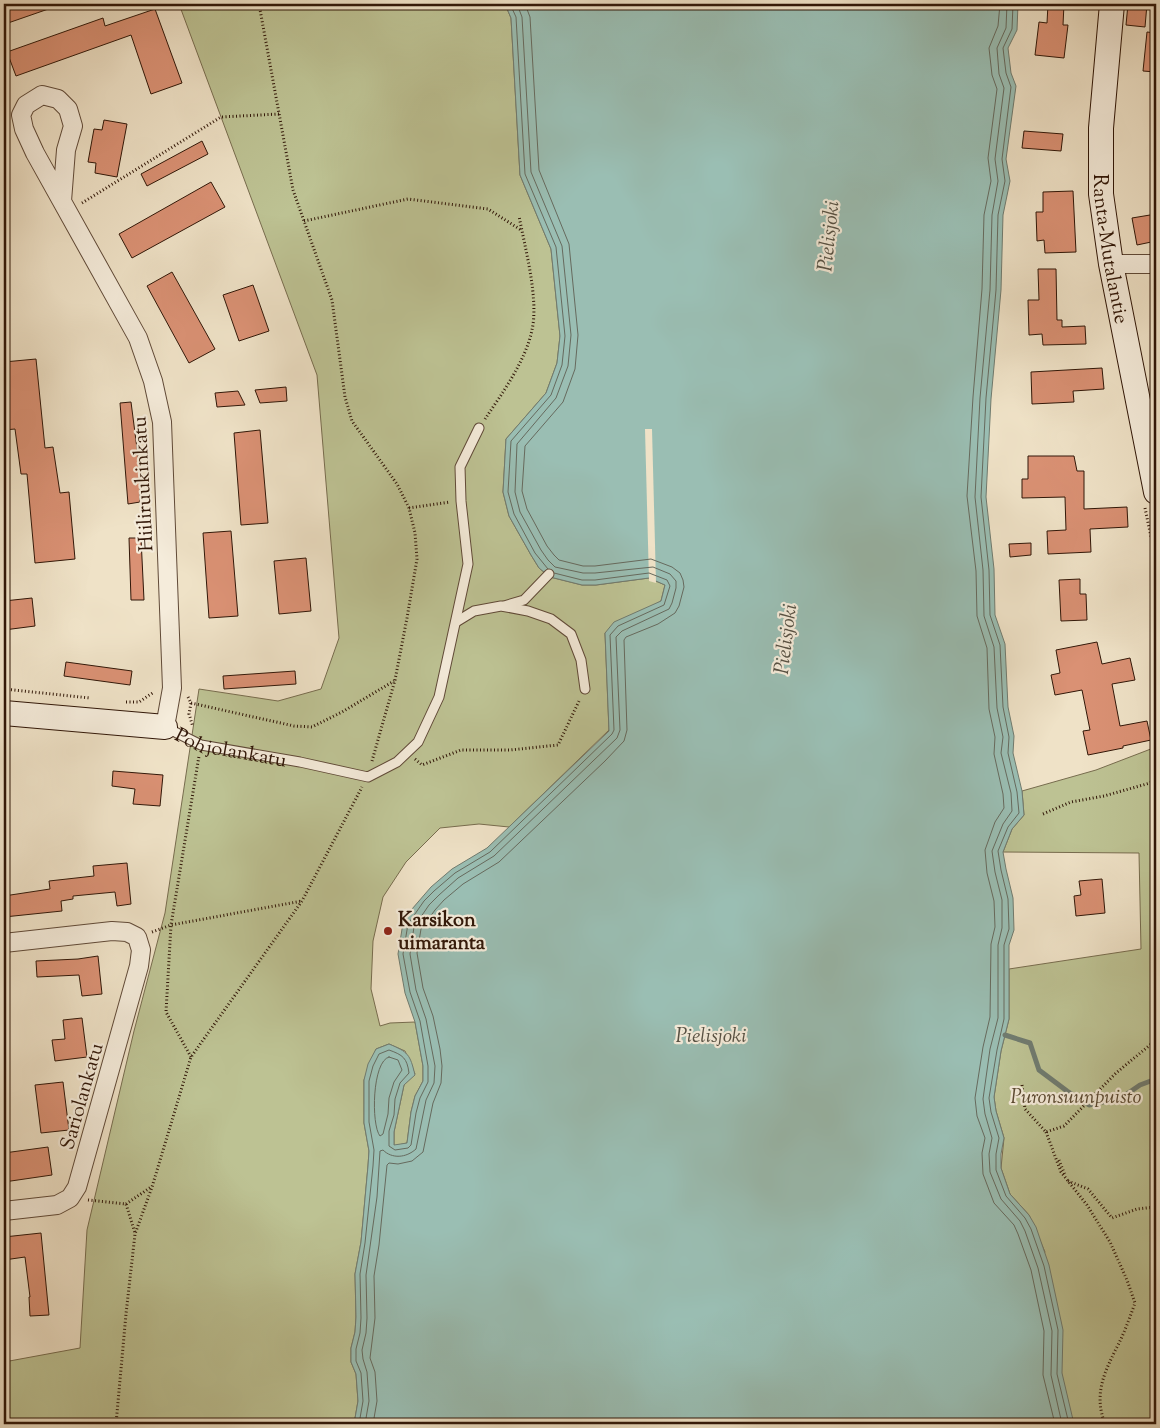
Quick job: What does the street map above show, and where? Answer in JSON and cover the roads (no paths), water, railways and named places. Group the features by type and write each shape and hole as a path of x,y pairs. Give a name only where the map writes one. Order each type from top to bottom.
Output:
{"street":[{"name":"Ranta-Mutalantie","path":"1112,4 1101,128 1101,194 1111,264 1152,447 1156,492"},
{"name":"Hiiliruukinkatu","path":"65,206 66,150 73,126 68,109 58,99 42,95 26,105 21,115 24,129 35,153 138,338 153,381 162,422 172,688 165,727"},
{"path":"1111,264 1156,264"},
{"name":"Pohjolankatu","path":"4,713 165,727"},
{"name":"Sariolankatu","path":"4,943 127,932 137,937 141,950 140,966 77,1187 70,1198 57,1205 4,1211"}],"lane":[{"path":"456,622 468,564 461,501 460,467 478,428"},
{"path":"456,622 474,611 524,600 549,574"},
{"path":"501,606 528,611 551,619 571,634 581,660 585,689"},
{"name":"Pohjolankatu","path":"165,727 201,745 300,762 368,777 397,762 418,742 439,697 456,622"}],"water":[{"name":"Pielisjoki","path":"505,4 1018,4 1017,30 1008,48 1011,73 1016,86 1006,159 1010,181 1003,215 1001,290 991,399 986,497 994,569 995,615 1005,644 1008,707 1014,736 1013,753 1022,791 1024,815 1012,829 1003,852 1013,898 1014,930 1009,945 1009,1019 1001,1051 994,1097 1004,1138 1001,1168 1010,1194 1029,1215 1036,1227 1049,1265 1063,1330 1062,1373 1074,1424 354,1424 358,1401 356,1374 351,1362 351,1348 356,1317 355,1274 361,1242 369,1151 364,1123 364,1080 368,1064 376,1049 389,1044 404,1052 412,1062 415,1075 404,1085 394,1132 394,1145 407,1143 415,1096 423,1081 423,1066 415,1022 405,993 398,954 403,923 431,887 452,869 487,848 609,731 605,633 614,622 661,601 665,585 649,578 582,585 550,577 539,568 509,516 503,492 506,439 546,393 557,363 560,336 551,249 520,175 511,18"}],"waterway":[{"path":"1005,1035 1030,1043 1039,1070 1089,1105 1121,1098 1140,1085 1156,1079"},
{"path":"1156,1104 1153,1107 1156,1108"}],"place":[{"name":"Karsikon uimaranta","path":"388,931"}],"park label":[{"name":"Puronsuunpuisto","path":"1076,1096"}]}
